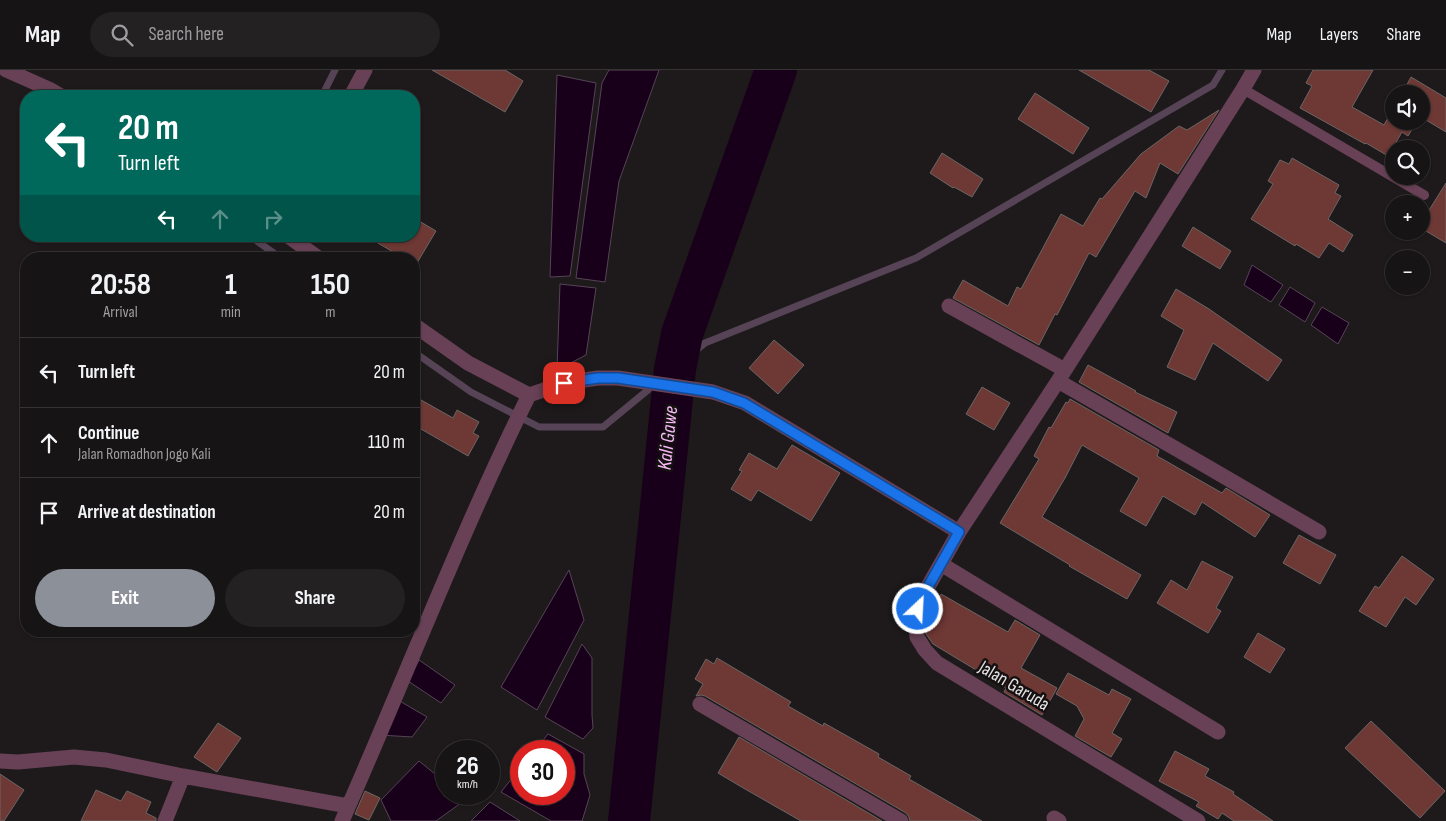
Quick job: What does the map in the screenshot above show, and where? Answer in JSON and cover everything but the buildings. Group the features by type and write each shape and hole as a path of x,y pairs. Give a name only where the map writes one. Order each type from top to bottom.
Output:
{"street":[{"path":"6,70 51,90"},
{"path":"354,90 365,70"},
{"name":"Jalan Garuda","path":"1198,821 937,662 925,650 917,637 915,618 921,599 959,532 1061,376 1244,89 1254,70"},
{"path":"296,242 310,252"},
{"path":"949,306 1198,461 1319,532"},
{"path":"420,329 468,364 527,399"},
{"path":"420,637 480,496 527,399 564,383 598,378 618,378 713,392 744,403 959,532"},
{"path":"942,564 1218,732"},
{"path":"342,821 420,637"},
{"path":"700,704 901,821"},
{"path":"0,760 18,762 74,757 106,760 348,806"},
{"path":"165,821 183,776"}],"lane":[{"path":"1244,89 1424,195"}],"shaded area":[{"path":"609,70 659,70 619,181 605,282 576,278 602,83"},
{"path":"557,75 596,83 570,276 550,277"},
{"path":"1252,265 1283,285 1271,302 1244,285"},
{"path":"560,284 596,288 586,355 557,370"},
{"path":"1290,287 1315,303 1305,322 1279,305"},
{"path":"1322,307 1349,323 1338,344 1311,325"},
{"path":"569,570 584,620 537,710 501,687"},
{"path":"582,644 592,658 593,728 583,739 545,717"},
{"path":"419,660 455,685 441,703 408,681"},
{"path":"398,700 427,717 412,737 380,735"},
{"path":"548,734 559,740 543,740"},
{"path":"575,749 584,754 584,774 590,795 582,821 551,821 523,805 575,805"},
{"path":"419,761 435,774 435,805 458,805 436,821 391,821 381,800"},
{"path":"510,781 510,797 501,792"},
{"path":"487,805 495,805 520,821 471,821"}],"waterway":[{"path":"325,90 335,70"},
{"name":"Kali Gawe","path":"629,821 675,369 682,334 776,70"},
{"path":"420,356 471,392 539,427 603,427 705,343 916,258 1213,85 1222,70"},
{"path":"258,242 272,252"}],"route":[{"path":"564,383 598,378 618,378 713,392 744,403 959,532 921,599 918,609"}]}
